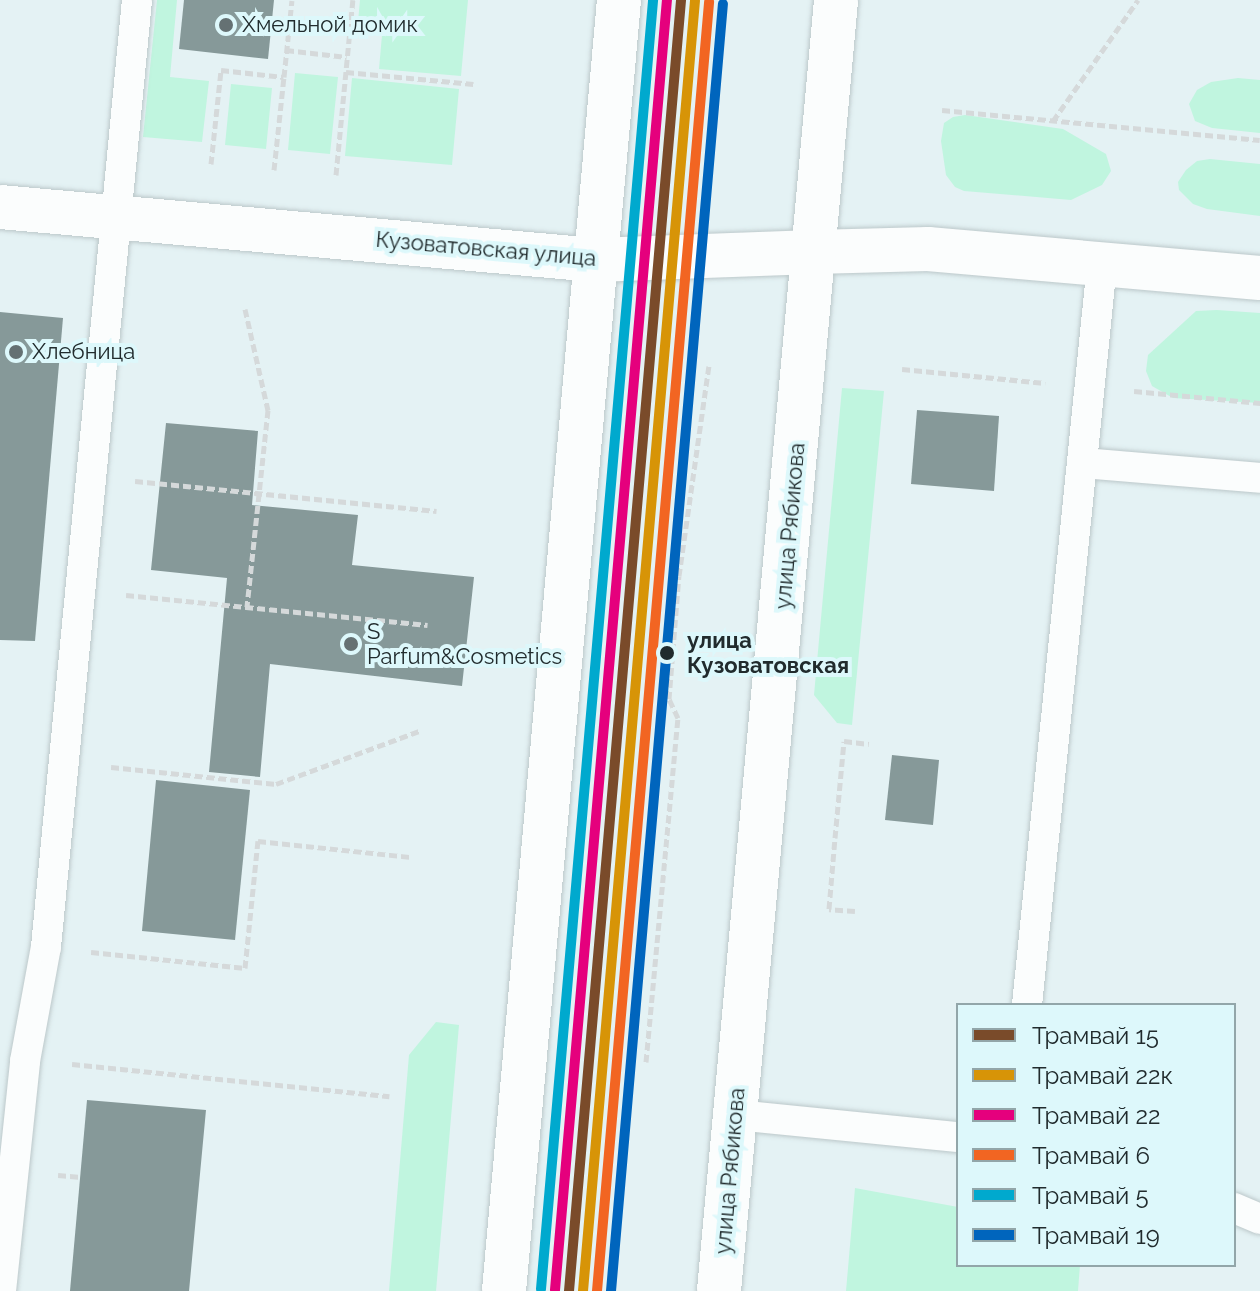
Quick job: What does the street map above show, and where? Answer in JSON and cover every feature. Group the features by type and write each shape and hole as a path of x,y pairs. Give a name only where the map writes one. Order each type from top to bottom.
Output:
{"main road":[{"path":"504,1291 619,0"},
{"name":"улица Рябикова","path":"719,1291 836,0"},
{"name":"Кузоватовская улица","path":"0,207 595,260 928,249 1260,278"}],"lane":[{"path":"1,1291 7,1160 46,947 137,0"},
{"path":"1027,1003 1102,264"},
{"path":"1083,463 1260,478"},
{"path":"736,1115 956,1137"},
{"path":"1236,1209 1260,1219"}],"path":[{"path":"274,170 292,0"},
{"path":"336,175 353,0"},
{"path":"1052,122 1138,0"},
{"path":"286,50 347,57"},
{"path":"211,164 221,70 284,77"},
{"path":"346,72 473,84"},
{"path":"942,110 1260,140"},
{"path":"245,309 268,410 247,607"},
{"path":"646,1062 678,718 669,699 679,576 709,366"},
{"path":"92,476 437,511"},
{"path":"81,590 428,625"},
{"path":"64,763 276,784 419,731"},
{"path":"855,911 829,909 832,866 844,741 869,744"},
{"path":"46,947 245,968 258,841 409,857"},
{"path":"63,1065 389,1096"}],"green space":[{"path":"157,0 177,0 170,77 209,81 202,142 143,137"},
{"path":"360,0 468,0 461,76 379,69 382,35 357,32"},
{"path":"295,73 338,77 330,154 288,150"},
{"path":"352,78 459,89 452,165 345,156"},
{"path":"1238,78 1260,80 1260,133 1212,128 1195,121 1189,104 1197,90 1211,82"},
{"path":"231,84 272,88 266,149 225,145"},
{"path":"965,115 1063,129 1106,154 1111,171 1102,185 1071,200 964,191 955,187 946,175 941,141 944,123 953,117"},
{"path":"1210,159 1260,164 1260,216 1207,209 1193,204 1179,190 1178,182 1186,170 1197,161"},
{"path":"1196,311 1260,313 1260,403 1173,398 1152,386 1146,371 1148,355"},
{"path":"842,388 884,391 852,725 837,723 814,695"},
{"path":"436,1022 459,1025 436,1291 389,1291 409,1055"},
{"path":"855,1188 956,1207 956,1267 1080,1267 1078,1291 846,1291"}],"building":[{"name":"Хмельной домик","path":"184,0 274,0 268,59 179,49"},
{"path":"0,312 63,318 35,641 0,640"},
{"path":"917,410 999,416 994,491 911,484"},
{"path":"166,423 258,431 252,505 358,515 352,565 474,577 462,686 270,664 260,777 209,772 227,578 151,570"},
{"path":"892,755 939,760 933,825 885,820"},
{"path":"156,780 250,790 235,940 142,931"},
{"path":"87,1100 206,1110 189,1291 70,1291"}],"tram line":[{"name":"5","path":"541,1289 653,0"},
{"name":"22","path":"555,1290 667,0"},
{"name":"15","path":"569,1291 681,0"},
{"name":"22к","path":"583,1291 695,1"},
{"name":"6","path":"597,1291 709,2"},
{"name":"19","path":"611,1291 723,4"}],"place":[{"name":"Хмельной домик","path":"226,25"},
{"name":"Хлебница","path":"16,352"},
{"name":"S Parfum&Cosmetics","path":"351,644"},
{"name":"улица Кузоватовская","path":"667,653"}]}
